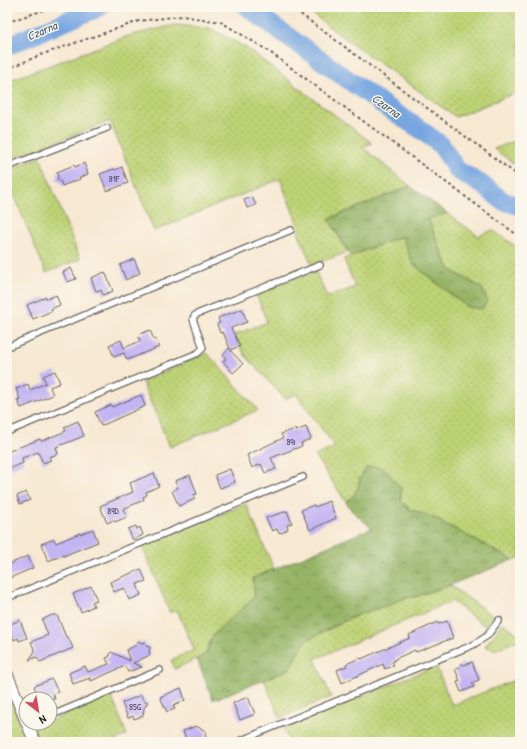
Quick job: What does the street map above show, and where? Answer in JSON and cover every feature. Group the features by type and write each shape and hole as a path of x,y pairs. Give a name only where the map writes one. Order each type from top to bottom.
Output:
{"street":[{"path":"7,674 18,700"},
{"path":"31,731 35,742"}],"lane":[{"path":"7,167 107,128"},
{"path":"7,347 291,230"},
{"path":"7,432 198,353 203,348 193,319 194,316 320,265"},
{"path":"7,598 303,477"},
{"path":"237,742 473,645 487,636 499,620"},
{"path":"58,713 160,670"}],"path":[{"path":"7,22 54,7"},
{"path":"291,7 520,177"},
{"path":"7,69 50,51 139,21 182,16 221,22 267,50 520,237"}],"green space":[{"path":"304,7 520,7 520,91 456,117 337,33"},
{"path":"175,25 209,28 245,47 372,143 362,147 410,186 329,219 348,252 312,265 298,232 300,230 280,179 154,231 110,121 7,161 7,81 128,36"},
{"path":"520,139 520,168 494,149"},
{"path":"40,157 80,259 46,273 7,178 7,171"},
{"path":"410,186 447,213 428,219 449,269 482,288 488,301 482,309 467,307 413,264 402,236 351,256 329,219"},
{"path":"447,213 478,236 492,230 520,249 520,557 513,560 436,519 410,509 401,501 401,488 360,478 356,492 346,502 315,456 335,447 296,394 285,399 245,355 234,335 267,322 256,294 315,270 327,297 355,287 344,259 402,236 413,264 467,307 482,288 449,269 428,219"},
{"path":"207,353 258,410 170,447 142,382"},
{"path":"375,466 385,469 401,488 401,501 410,509 436,519 513,560 450,585 417,596 402,599 355,616 309,639 301,647 290,669 213,700 197,659 207,653 211,638 254,596 253,578 372,528 352,511 346,502 358,490 360,478 366,468"},
{"path":"246,504 274,569 253,578 254,594 252,599 242,610 216,632 209,642 203,656 175,669 171,660 194,650 177,610 170,613 142,546"},
{"path":"450,585 493,616 485,626 452,601 315,659 331,697 280,718 264,679 290,669 301,647 309,639 355,616 402,599 417,596"},
{"path":"503,623 520,635 520,639 495,650 485,646"},
{"path":"436,666 452,705 512,681 520,700 520,742 371,742 369,739 362,742 290,742 283,728"},
{"path":"520,678 520,700 512,681"},
{"path":"7,691 18,718 18,731 23,731 28,742 7,742"},
{"path":"111,695 127,735 112,742 39,742 34,731 58,731 58,718"}],"building":[{"path":"84,163 88,174 62,186 61,182 57,180 57,172 74,165 75,167"},
{"path":"122,167 128,183 107,191 100,174"},
{"path":"252,197 256,205 247,208 244,200"},
{"path":"134,259 140,273 126,280 120,265"},
{"path":"71,268 76,279 67,282 63,272"},
{"path":"105,272 113,291 103,295 101,290 96,291 91,278"},
{"path":"56,295 60,305 51,309 52,311 33,319 27,305 46,297 47,299"},
{"path":"242,309 247,322 231,328 240,346 230,350 243,364 233,373 223,361 226,359 223,355 229,348 230,349 223,332 220,333 217,324 220,323 218,318"},
{"path":"150,330 159,347 127,360 124,353 114,357 109,345 121,340 124,348 140,341 138,335"},
{"path":"55,371 60,383 50,387 53,395 21,408 17,400 20,399 16,389 28,384 30,390 46,383 43,376"},
{"path":"141,395 145,406 101,426 95,412 111,405 112,407"},
{"path":"78,421 84,436 56,447 58,454 49,457 51,460 43,463 38,452 22,458 23,463 7,470 7,452 66,431 64,427"},
{"path":"306,427 311,439 301,443 302,446 271,458 276,469 265,473 261,464 252,468 247,455 283,438 281,434"},
{"path":"230,469 235,482 220,488 215,475"},
{"path":"154,473 159,486 146,492 147,495 143,497 144,500 123,509 127,517 115,522 114,520 107,523 100,506 133,492 130,483"},
{"path":"190,475 197,494 193,495 195,499 179,506 172,491 178,488 175,481"},
{"path":"26,492 30,500 20,504 17,496"},
{"path":"329,501 336,518 310,530 301,510 314,505 315,507"},
{"path":"287,511 292,523 287,525 288,529 282,533 278,532 277,529 272,531 266,518"},
{"path":"136,526 137,529 140,527 143,535 133,540 128,529"},
{"path":"93,529 98,542 48,561 41,544 54,539 56,543"},
{"path":"28,556 33,568 7,579 7,565"},
{"path":"141,569 146,581 137,584 141,595 129,600 124,588 114,592 110,582"},
{"path":"91,586 97,600 92,602 94,606 81,612 73,594"},
{"path":"52,615 57,615 66,637 68,637 73,648 40,662 37,657 29,660 35,651 31,642 48,635 42,620"},
{"path":"20,620 27,638 19,641 18,638 14,640 8,625"},
{"path":"447,621 453,638 416,652 415,650 395,659 392,662 394,665 385,669 383,664 342,683 337,670 347,666 346,664 410,638 409,635 437,622 438,624"},
{"path":"138,641 142,643 145,642 146,646 150,647 150,655 133,663 142,667 128,672 125,666 91,681 90,678 73,684 69,673 85,666 88,672 109,664 106,658 109,657 111,652 130,661 126,650 136,645"},
{"path":"472,662 479,680 472,683 474,687 461,692 457,682 460,681 455,669 460,667 461,663 464,665"},
{"path":"52,679 58,691 36,691 34,686"},
{"path":"181,688 185,700 173,705 175,709 167,712 160,697"},
{"path":"141,695 144,701 148,702 144,708 143,716 134,719 133,716 128,718 122,703"},
{"path":"248,697 255,714 240,720 233,703"},
{"path":"196,726 206,731 205,735 207,740 202,742 187,742 183,731"}],"waterway":[{"name":"Czarna","path":"7,46 100,7"},
{"name":"Czarna","path":"247,7 441,145 457,170 484,186 503,201 520,206"}]}
